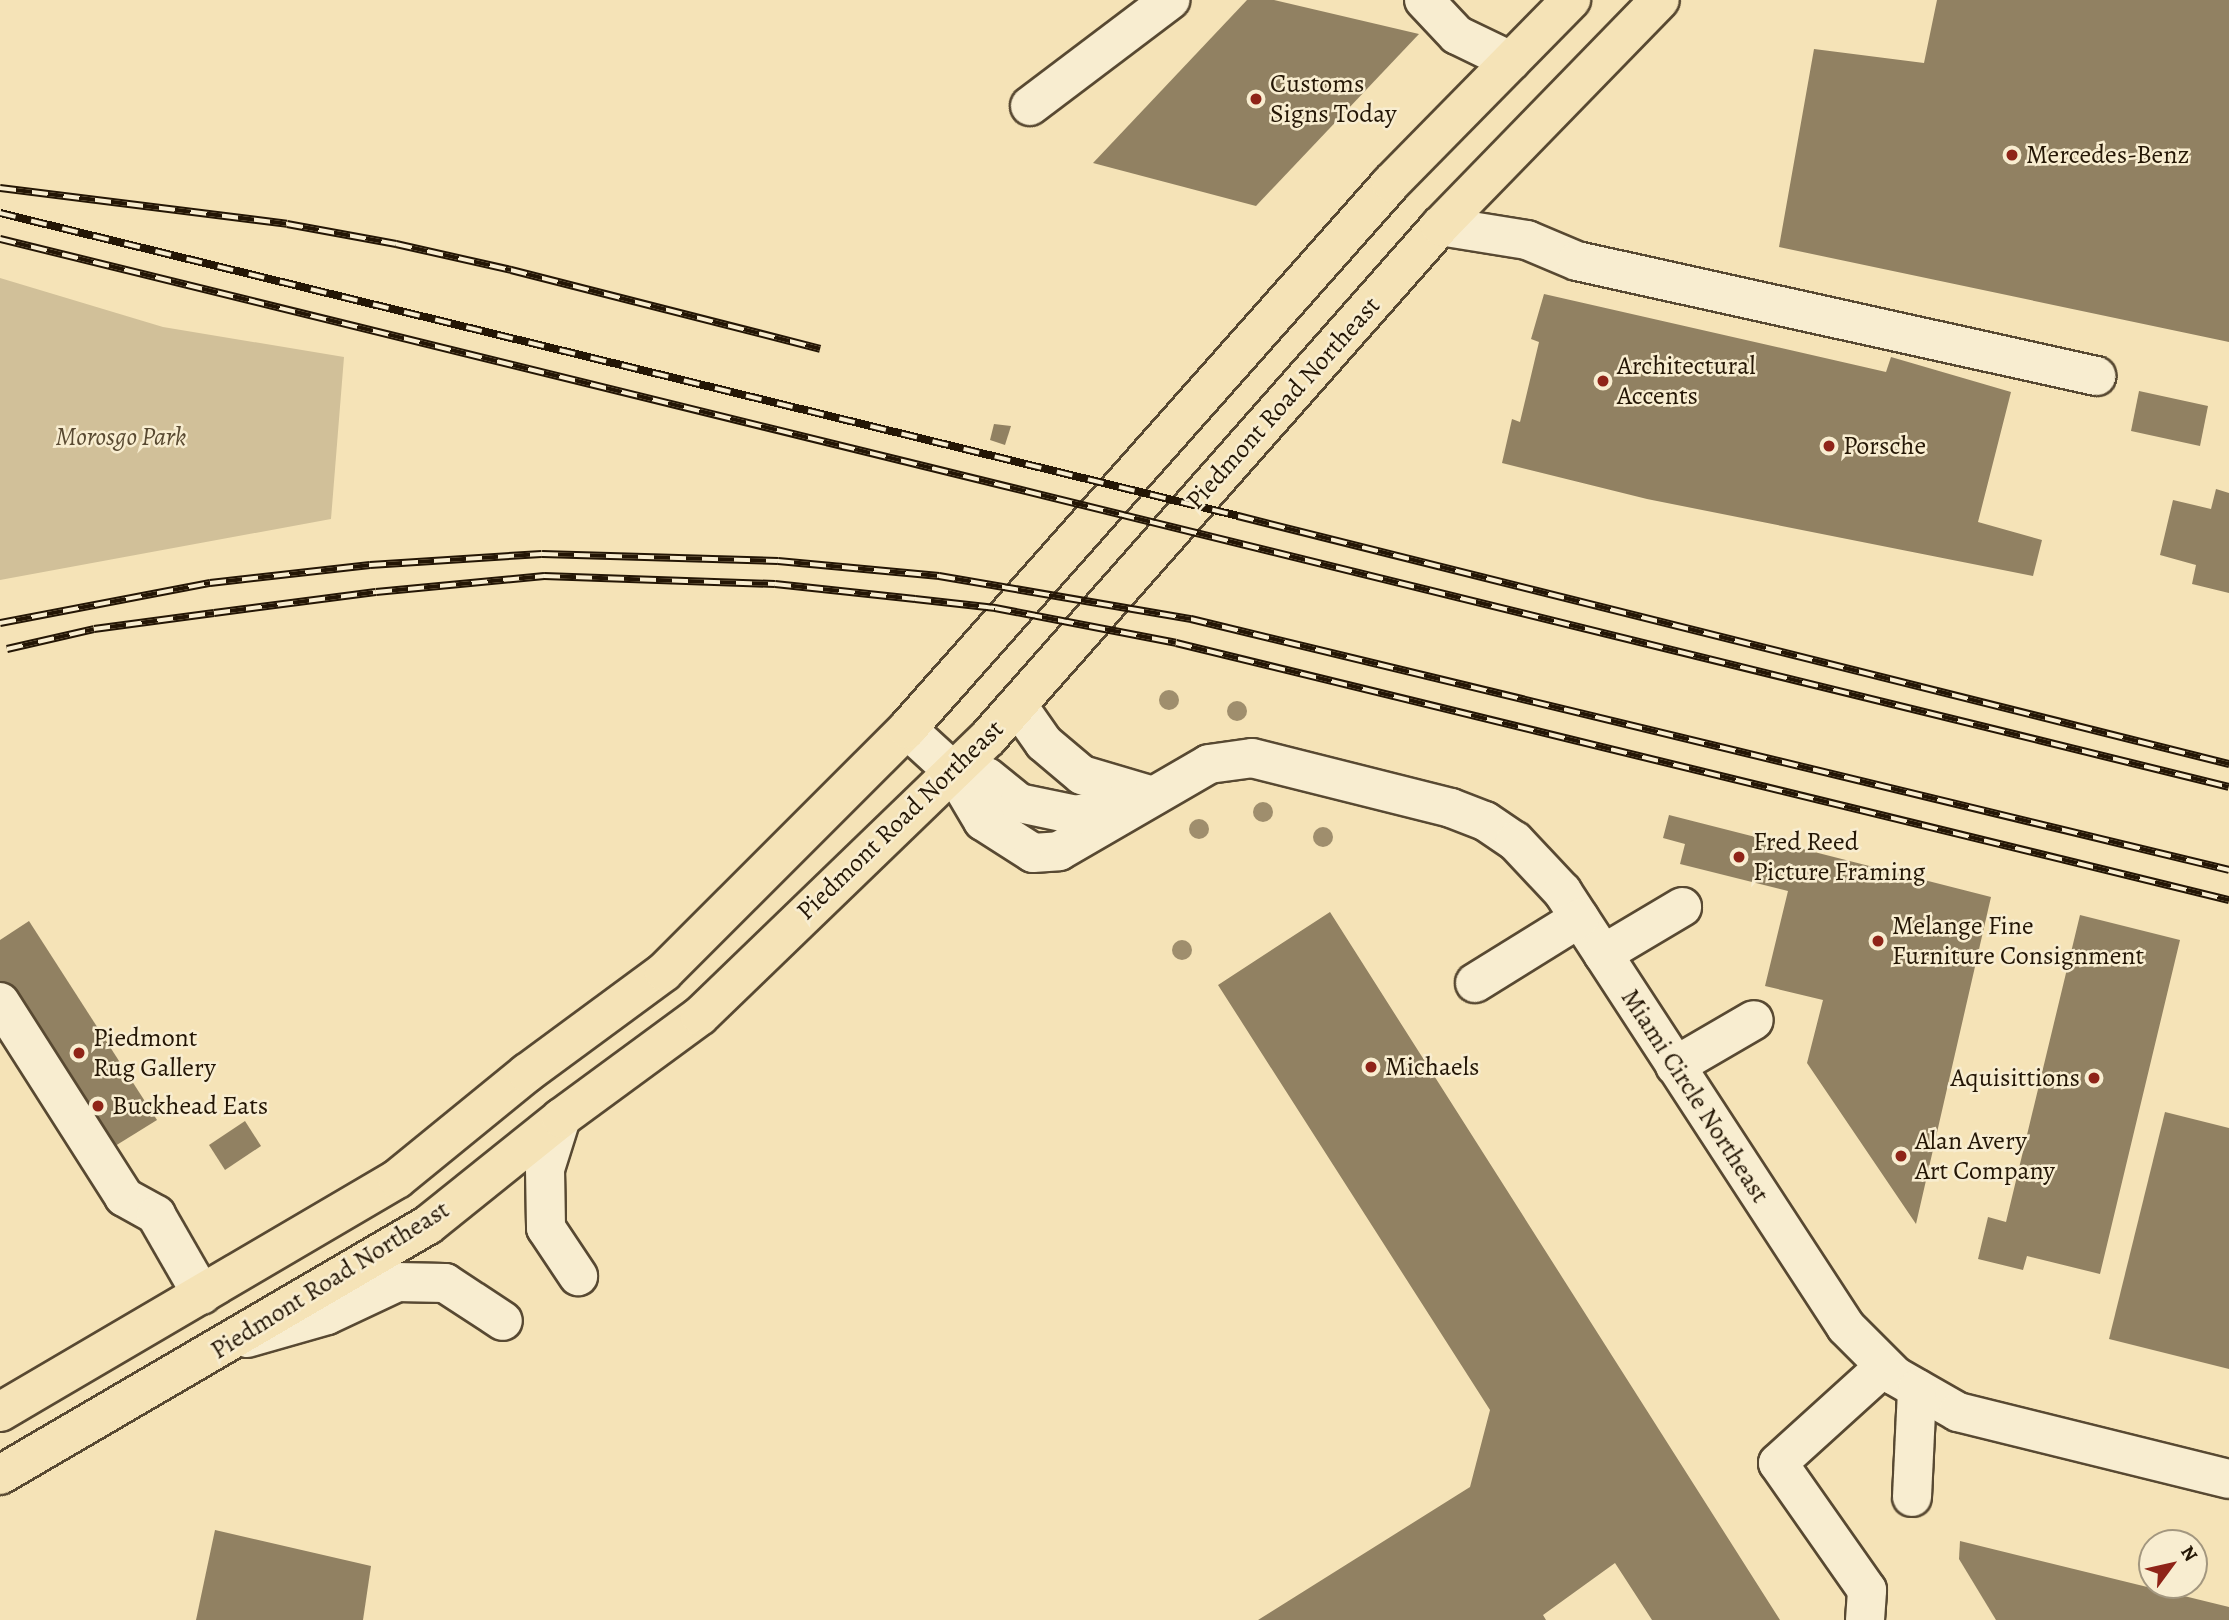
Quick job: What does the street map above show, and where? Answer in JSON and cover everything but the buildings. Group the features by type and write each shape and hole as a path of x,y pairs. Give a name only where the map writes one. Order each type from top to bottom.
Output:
{"main road":[{"name":"Piedmont Road Northeast","path":"2,1407 202,1294 285,1242 397,1179 527,1073 664,972 907,729 1391,183 1571,0"},
{"name":"Piedmont Road Northeast","path":"0,1475 232,1343 314,1290 428,1225 561,1118 700,1016 829,889 954,772 1018,706 1440,226 1660,0"}],"street":[{"path":"1030,106 1170,0"},
{"path":"1424,0 1457,35 1511,61"},
{"path":"1440,226 1527,240 1577,261 2096,376"},
{"path":"1018,706 1044,743 1082,775 1155,797"},
{"path":"907,729 954,772"},
{"name":"Miami Circle Northeast","path":"954,772 987,777 1019,803 1076,815 1155,797 1209,764 1252,758 1451,808 1485,821 1515,841 1562,891 1846,1327 1885,1366 1917,1389 1958,1412 2229,1479"},
{"path":"1603,954 1682,907"},
{"path":"1475,983 1580,918"},
{"path":"0,1002 124,1197 156,1214 202,1294"},
{"path":"1675,1066 1754,1020"},
{"path":"561,1118 545,1169 546,1228 578,1276"},
{"path":"232,1343 327,1315 397,1282 445,1283 503,1321"},
{"path":"1865,1620 1867,1590 1778,1463 1885,1366"},
{"path":"1912,1497 1917,1389"}],"green space":[{"name":"Morosgo Park","path":"0,278 163,327 344,357 331,519 0,580"}],"railway":[{"path":"0,188 287,224 396,244 511,270 820,349"},
{"path":"0,213 1238,516 2229,764"},
{"path":"0,239 2229,787"},
{"path":"0,623 210,583 370,565 542,554 778,561 939,576 1191,619 2229,870"},
{"path":"7,649 94,629 376,592 544,576 775,584 995,608 1176,643 2229,900"}],"place":[{"name":"Customs Signs Today","path":"1256,99"},
{"name":"Mercedes-Benz","path":"2012,155"},
{"name":"Architectural Accents","path":"1603,381"},
{"name":"Porsche","path":"1829,446"},
{"name":"Fred Reed Picture Framing","path":"1739,857"},
{"name":"Melange Fine Furniture Consignment","path":"1878,941"},
{"name":"Piedmont Rug Gallery","path":"79,1053"},
{"name":"Michaels","path":"1371,1067"},
{"name":"Aquisittions","path":"2094,1078"},
{"name":"Buckhead Eats","path":"98,1106"},
{"name":"Alan Avery Art Company","path":"1901,1156"}]}
